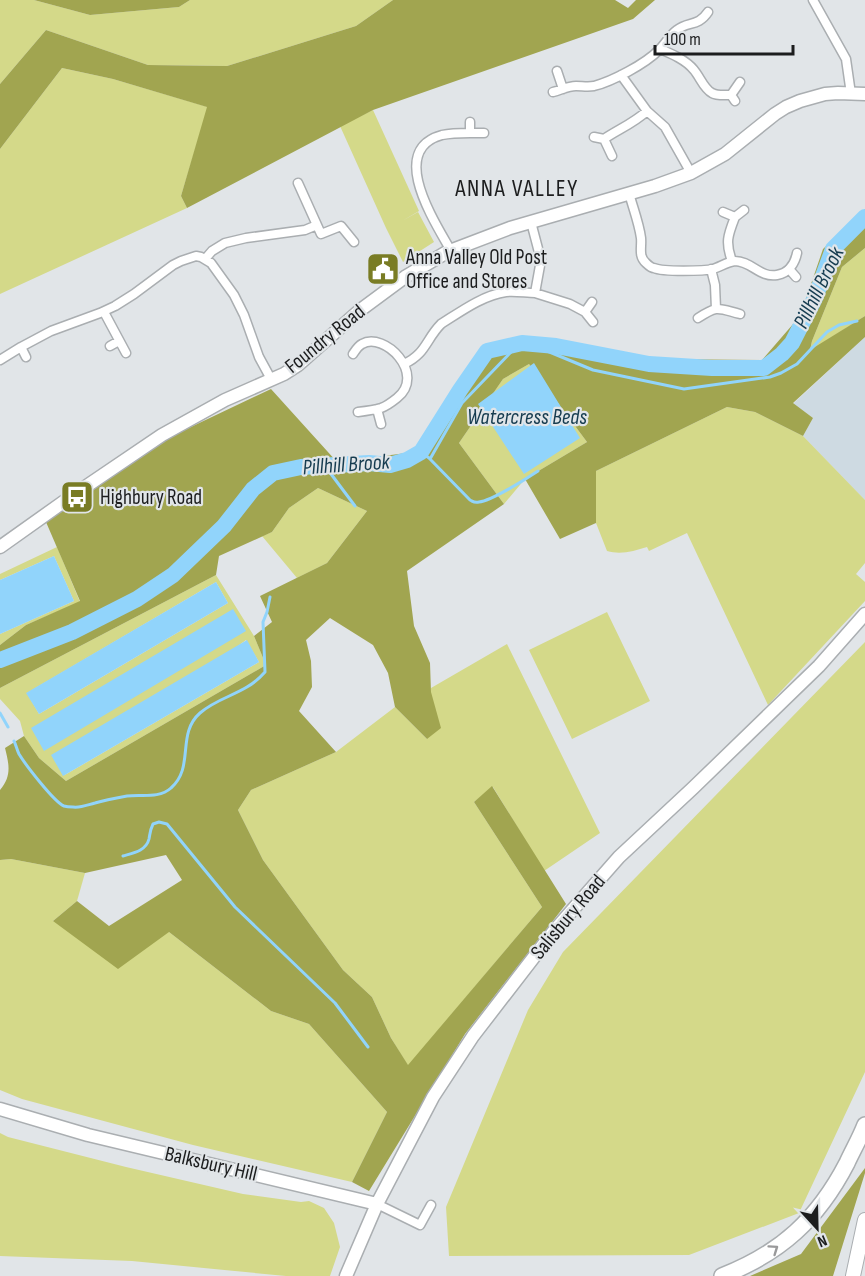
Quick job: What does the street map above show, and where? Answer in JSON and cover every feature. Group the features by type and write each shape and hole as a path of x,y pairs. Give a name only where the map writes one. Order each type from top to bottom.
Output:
{"highway":[{"path":"722,1276 769,1253 806,1222 835,1185 865,1125"}],"main road":[{"path":"853,1276 865,1220"}],"street":[{"path":"813,0 846,59 851,94"},
{"path":"554,92 578,86 594,86 621,75 651,57 674,31 703,19 708,12"},
{"path":"660,49 688,63 712,94 733,98 740,82"},
{"path":"557,71 563,89"},
{"path":"621,75 647,111 665,127 691,173"},
{"name":"Foundry Road","path":"0,548 162,435 225,400 284,374 298,365 348,320 405,277 450,251 487,236 691,173 725,154 776,114 800,101 825,94 865,94"},
{"path":"594,137 604,139 633,123 647,111"},
{"path":"470,122 470,133"},
{"path":"450,251 424,197 416,168 416,157 421,147 431,139 449,134 484,134"},
{"path":"604,139 612,156"},
{"path":"298,183 321,234 341,226 354,242"},
{"path":"629,193 639,228 642,257 644,262 654,269 711,269 732,261 748,264 767,275 778,275 789,269 797,253"},
{"path":"732,261 727,245 728,237 735,217 744,210"},
{"path":"723,213 735,217"},
{"path":"531,222 542,260 535,293"},
{"path":"205,259 212,251 225,243 305,230 317,225"},
{"path":"0,360 51,331 104,312 134,294 173,264 196,256 211,263 239,305 259,357 271,379"},
{"path":"711,269 715,285 716,309"},
{"path":"789,269 796,278"},
{"path":"404,364 420,353 441,324 486,298 504,292 535,293 570,304 585,312 593,322"},
{"path":"585,312 592,302"},
{"path":"698,318 712,309 740,314"},
{"path":"104,312 126,353"},
{"path":"361,334 368,342"},
{"path":"110,346 119,342"},
{"path":"353,354 359,345 368,342 379,343 393,352 404,364 408,379 405,391 389,405 358,412"},
{"path":"21,347 26,357"},
{"path":"377,409 381,424"},
{"name":"Salisbury Road","path":"346,1276 377,1204 433,1097 473,1036 554,931 619,857 819,666 865,614"},
{"name":"Balksbury Hill","path":"0,1109 88,1134 377,1204 420,1225 431,1205"}],"shaded area":[{"path":"865,337 865,500 803,436 813,418 793,404"}],"green space":[{"path":"0,0 34,0 90,15 179,7 190,0 393,0 356,26 227,66 148,65 46,30 0,84"},
{"path":"34,0 190,0 179,7 90,15"},
{"path":"393,0 615,0 628,8 636,0 655,0 633,19 373,110 187,208 181,196 207,107 113,79 62,68 0,149 0,84 46,30 148,65 227,66 356,26"},
{"path":"62,68 113,79 208,107 181,196 187,208 0,294 0,149"},
{"path":"373,110 419,211 402,221 418,212 434,242 403,262 340,126"},
{"path":"865,209 865,248 842,267 810,350 865,316 865,337 793,403 813,418 803,436 755,412 727,407 596,471 596,523 560,539 525,479 587,442 529,364 503,379 459,443 504,504 407,571 414,626 430,663 431,692 441,728 427,739 395,707 388,673 373,645 330,618 306,640 311,661 312,687 299,711 336,752 251,790 238,810 263,860 343,970 372,997 391,1038 408,1065 542,907 474,802 492,786 566,904 465,1034 369,1191 352,1182 387,1112 309,1024 271,1011 169,932 118,969 53,921 77,901 109,926 182,880 166,855 85,873 11,859 0,860 0,790 6,780 8,770 5,748 24,736 39,758 66,781 266,665 254,636 272,622 260,596 327,563 367,511 318,488 289,508 272,532 219,556 216,575 0,688 0,645 26,625 80,601 46,522 174,435 271,389 337,462 414,452 486,350 522,343 647,359 762,360 800,316 823,249"},
{"path":"865,248 865,316 810,351 842,267"},
{"name":"Watercress Beds","path":"529,364 587,442 525,479 504,504 459,443 503,379"},
{"path":"727,407 755,412 803,436 865,500 865,563 856,574 865,582 865,601 768,705 687,533 649,551 647,547 617,553 607,551 596,523 596,471"},
{"path":"318,488 367,511 327,563 297,578 262,536 272,532 289,508"},
{"path":"57,547 80,602 26,625 0,645 0,634 74,601 54,556 0,580 0,574"},
{"path":"216,575 254,636 266,665 66,781 39,758 24,736 20,721 0,699 0,688","holes":["216,582 228,603 39,714 27,693","246,640 259,662 63,776"]},
{"path":"607,612 650,701 572,739 529,650"},
{"path":"865,642 865,1072 799,1213 689,1255 449,1256 446,1207 528,1010 563,952"},
{"path":"507,644 600,833 544,871 493,787 474,802 542,907 408,1066 391,1038 372,997 343,970 263,860 238,810 251,790 336,752 395,707 427,739 431,688"},
{"path":"11,859 85,873 77,901 53,921 169,932 271,1011 309,1024 387,1112 352,1182 193,1145 22,1099 0,1090 0,860"},
{"path":"0,1133 126,1167 243,1194 301,1202 309,1201 324,1208 334,1223 340,1247 330,1276 286,1276 132,1261 0,1256"},
{"path":"865,1168 833,1276 750,1276 801,1254"}],"water":[{"name":"Watercress Beds","path":"534,363 580,438 524,474 478,404"},
{"path":"54,556 74,601 0,634 0,580"},
{"path":"216,582 228,603 39,714 26,693"},
{"path":"233,609 246,631 44,751 31,728"},
{"path":"247,640 259,662 63,776 51,755"}],"waterway":[{"name":"Pillhill Brook","path":"0,660 72,632 137,599 173,575 224,526 253,489 273,473 301,467 369,463 390,465 407,460 421,452 487,351 522,343 556,346 649,364 712,368 764,368 792,343 815,298 833,249 865,217"},
{"path":"430,459 462,403 513,350 522,347 535,346 593,370 684,389 770,377 781,373 797,364 827,332 839,325 857,321"},
{"path":"421,452 470,500 475,502 500,494 538,471"},
{"path":"325,466 355,506"},
{"path":"14,741 19,754 33,774 64,806 81,807 127,796 161,794 178,780 193,721 208,707 249,686 265,672 263,622 270,597"},
{"path":"0,713 8,727"},
{"path":"123,856 139,851 145,846 153,824 159,822 167,824 235,907 335,1003 368,1047"}],"place":[{"name":"Anna Valley Old Post Office and Stores","path":"383,269"},
{"name":"Highbury Road","path":"77,497"}],"district":[{"name":"ANNA VALLEY","path":"517,188"}]}
